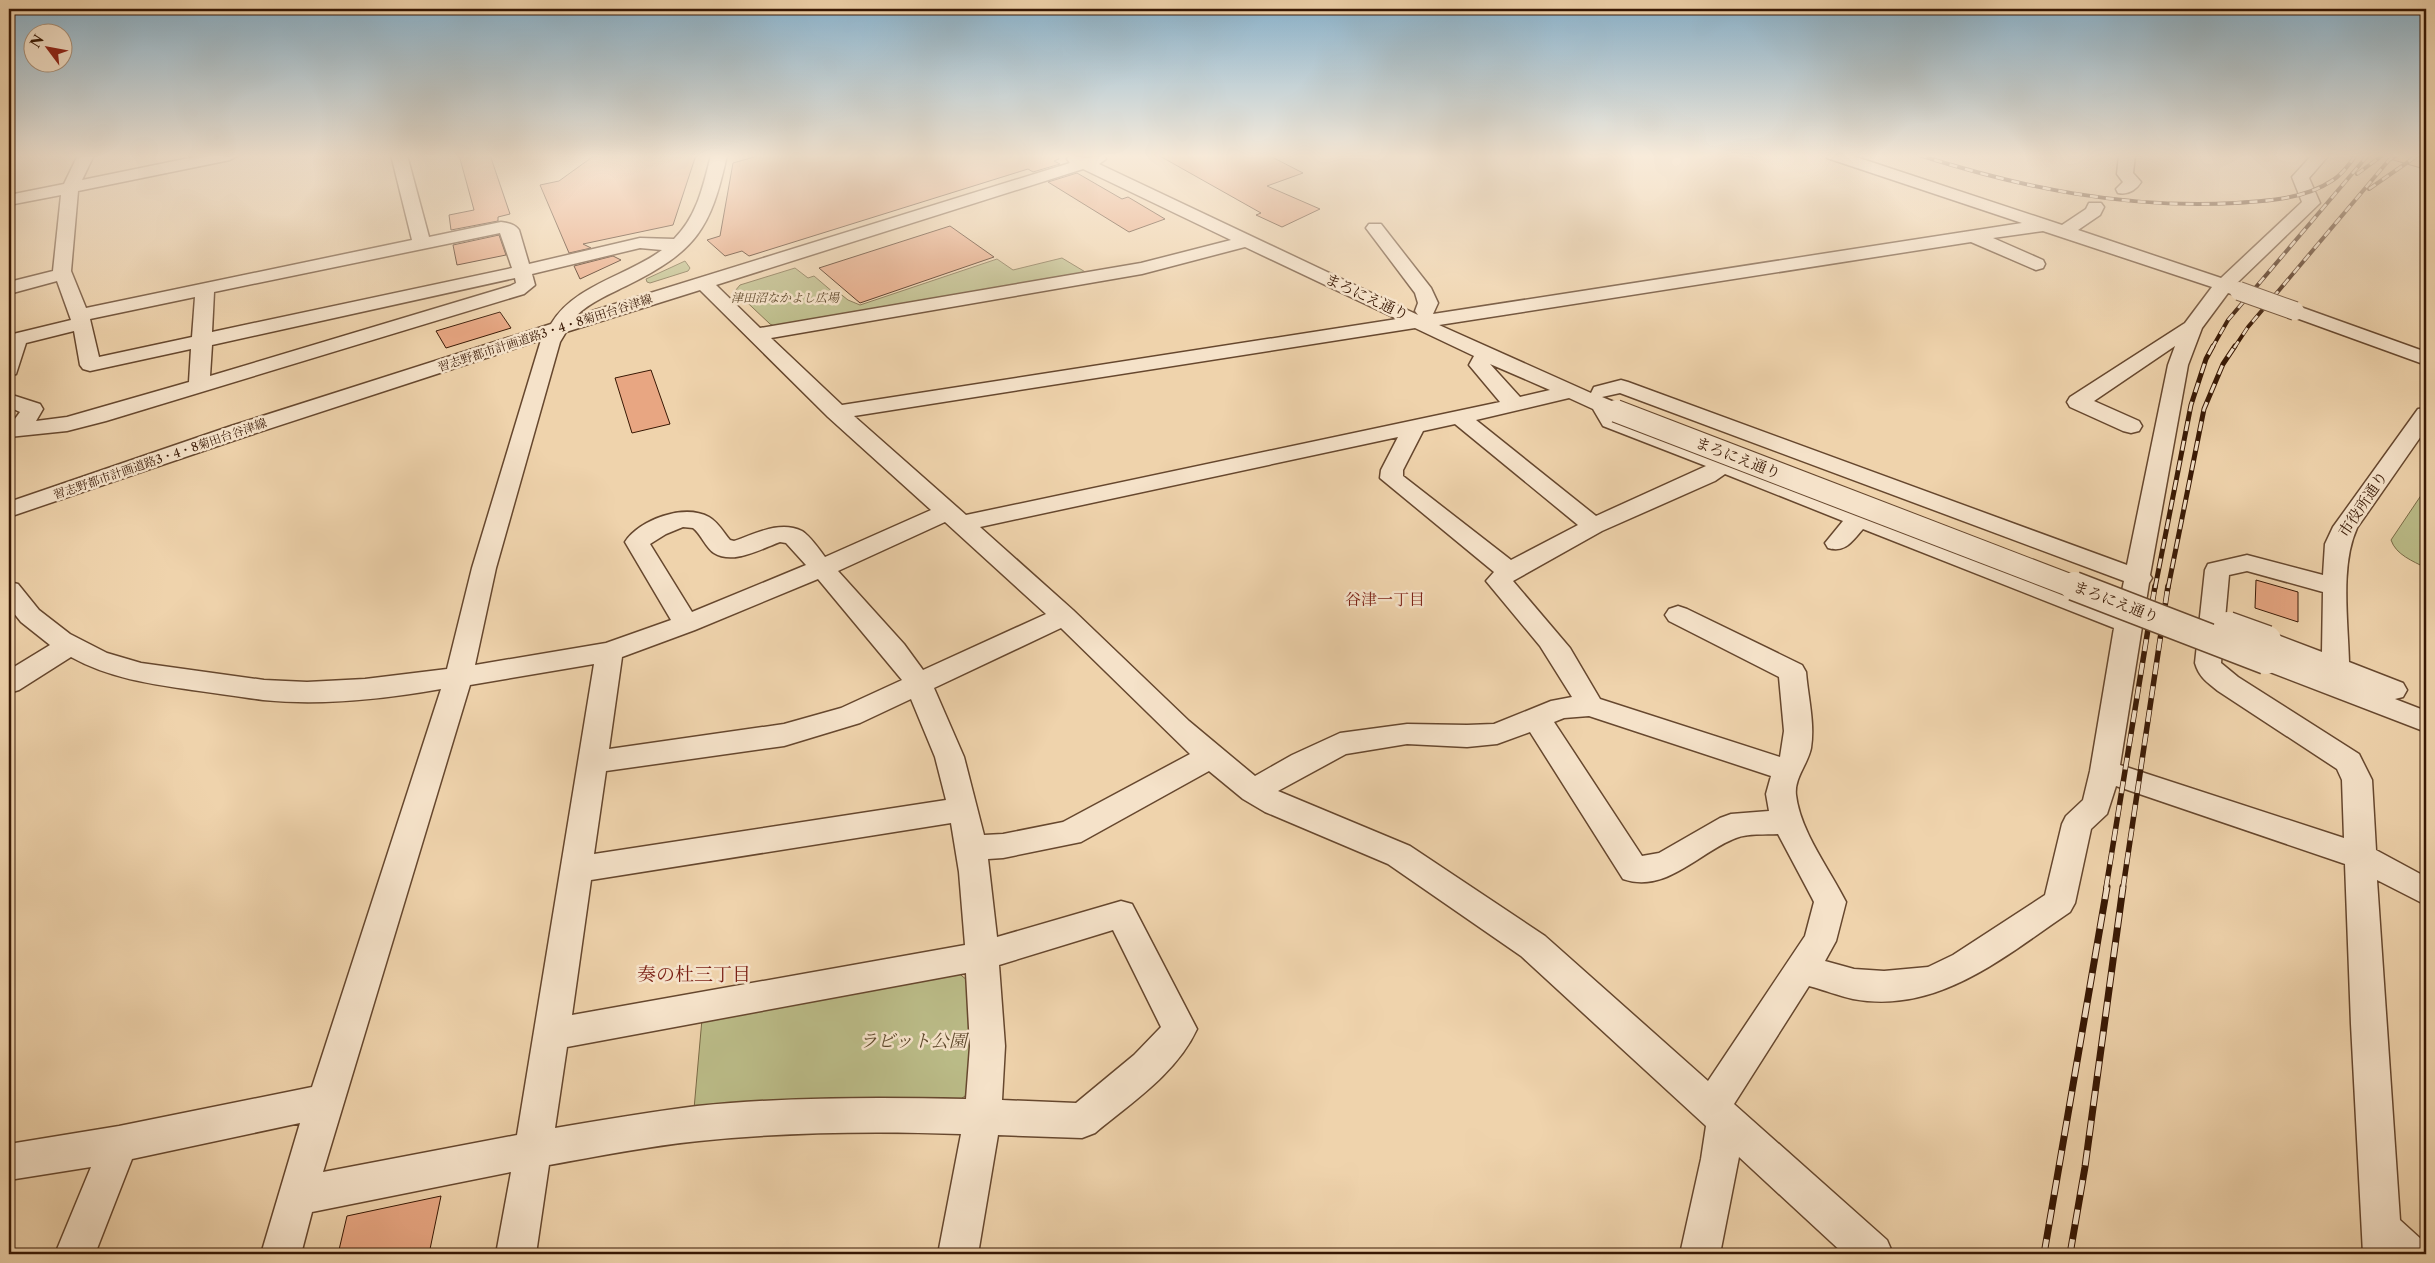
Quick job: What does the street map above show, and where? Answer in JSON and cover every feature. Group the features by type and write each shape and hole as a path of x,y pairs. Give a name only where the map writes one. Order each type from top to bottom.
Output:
{"street":[{"path":"68,214 63,274 80,319 90,365 640,243 678,245"},
{"path":"414,214 422,244"},
{"path":"281,1254 324,1101 459,677 484,568 550,342 566,315 575,306 660,259 678,245 700,219 702,214"},
{"name":"習志野都市計画道路3・4・8菊田台谷津線","path":"9,510 249,428 920,214"},
{"name":"まろにえ通り","path":"1196,214 1247,241 1428,317 1485,354 1569,392 1610,402"},
{"name":"まろにえ通り","path":"1208,214 1610,402 2336,676 2426,703"},
{"path":"2012,214 2232,288 2426,359"},
{"path":"2066,231 2090,214"},
{"path":"2131,426 2078,402 2160,346 2192,327 2232,288 2301,214"},
{"path":"836,412 1428,317 2046,225"},
{"path":"9,370 13,340 80,319 205,289 501,228 510,230 526,284 517,290 82,420 67,424 15,429"},
{"path":"1375,228 1424,292 1428,303 1428,317"},
{"path":"1973,236 2036,264"},
{"path":"756,335 1142,268 1247,241"},
{"path":"9,288 63,274"},
{"path":"617,282 617,291 625,296 653,299"},
{"path":"704,283 836,412 1064,616 1179,728 1211,756 1254,791 1276,804 1399,855 1533,946 1873,1254"},
{"path":"199,386 205,289"},
{"path":"1802,969 1854,984 1884,986 1931,981 1973,960 2059,903 2077,824 2096,806 2105,771 2128,624 2139,578 2178,365 2192,327"},
{"path":"1485,354 1479,365 1515,405"},
{"path":"2128,624 1611,421 1610,402 1621,386 2139,578"},
{"path":"9,590 30,616 71,645 98,660 141,673 240,688 307,692 365,689 459,677 609,652 686,624 822,568 953,518 1414,428 1569,392"},
{"path":"9,400 32,409 15,429"},
{"name":"市役所通り","path":"2336,676 2335,587 2337,544 2345,527 2426,414"},
{"path":"1460,418 1594,526"},
{"path":"1414,428 1392,470 1391,478 1509,571"},
{"path":"1590,706 1574,674 1543,629 1499,581 1509,571 1594,526 1707,476 1724,465"},
{"path":"686,624 638,542 647,533 686,518 700,521 722,547 736,549 778,534 794,537 892,648 918,685 936,718 950,752 964,810 970,848 982,956 987,1064 982,1116 958,1254"},
{"path":"1838,543 1859,518"},
{"path":"2335,587 2247,563 2217,570 2208,663 2211,671 2228,684 2349,762 2357,780 2368,1024 2391,1246"},
{"path":"1678,615 1792,672 1800,728 1796,753 1787,770 1781,793 1789,821 1830,902 1820,941 1718,1114 1720,1159 1700,1254"},
{"path":"593,762 784,734 850,716 1064,616"},
{"path":"9,683 71,645"},
{"path":"516,1254 552,1034 609,652"},
{"name":"まろにえ通り","path":"2336,676 2426,722"},
{"path":"1254,791 1302,762 1340,744 1407,734 1467,736 1497,734 1561,708 1590,706 1787,770"},
{"path":"1536,718 1634,870 1666,864 1731,826 1789,821"},
{"path":"970,848 1003,846 1070,832 1211,756"},
{"path":"2105,771 2360,856 2426,892"},
{"path":"575,870 964,810"},
{"path":"298,1196 621,1134 699,1124 828,1116 982,1116 1082,1121 1150,1066 1166,1049 1180,1029 1121,914 982,956 552,1034"},
{"path":"9,1162 119,1144 324,1101"},
{"path":"75,1254 119,1144"}],"green space":[{"name":"津田沼なかよし広場","path":"1062,258 1087,273 774,326 735,291 740,285 795,268 808,278 814,276 834,293 838,292 848,300 860,305 997,259 1013,270"},
{"path":"685,261 690,268 688,271 650,283 647,282 646,279"},
{"path":"2426,488 2426,568 2401,554 2391,540"},
{"name":"ラビット公園","path":"956,971 973,985 979,1086 958,1101 694,1109 702,1019"}],"building":[{"path":"510,214 498,217 498,221 451,230 449,215"},
{"path":"552,214 677,214 673,225 583,244 591,248 569,253"},
{"path":"724,214 884,214 749,256 742,251 725,256 707,240 720,236"},
{"path":"1100,214 1156,214 1165,219 1129,232"},
{"path":"1259,214 1310,214 1282,227 1256,215"},
{"path":"950,226 994,257 860,303 819,268"},
{"path":"499,235 506,255 457,265 453,245"},
{"path":"613,256 621,260 580,279 574,266"},
{"path":"500,312 511,328 446,348 436,331"},
{"path":"651,370 670,424 632,433 615,378"},
{"path":"2256,580 2298,592 2298,622 2255,608"},
{"path":"441,1196 429,1254 338,1254 347,1216"}],"railway":[{"path":"2212,348 2228,320 2318,214"},
{"path":"2234,348 2248,327 2343,214"},
{"path":"2155,588 2191,405 2206,359 2213,346"},
{"path":"2168,588 2204,409 2223,364 2235,346"},
{"path":"2106,888 2155,586"},
{"path":"2123,888 2168,586"},
{"path":"2044,1254 2107,887"},
{"path":"2070,1254 2085,1167 2123,887"}],"district":[{"name":"谷津一丁目","path":"1385,599"},
{"name":"奏の杜三丁目","path":"694,974"}]}
